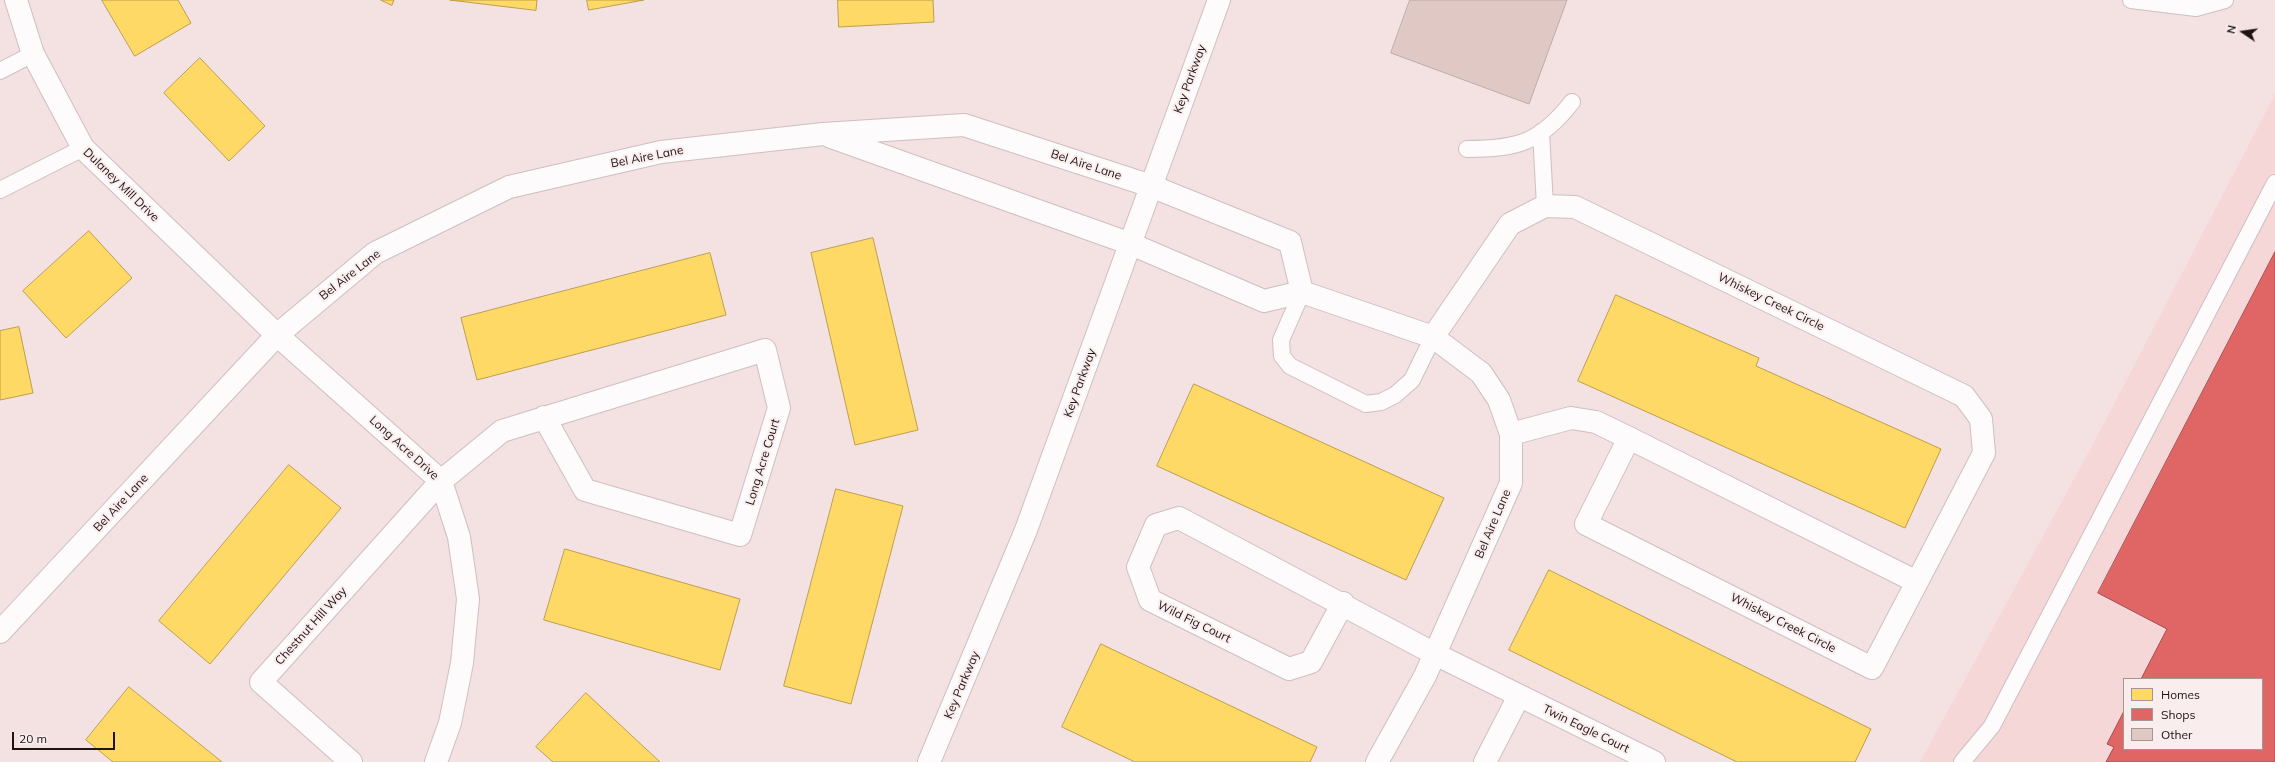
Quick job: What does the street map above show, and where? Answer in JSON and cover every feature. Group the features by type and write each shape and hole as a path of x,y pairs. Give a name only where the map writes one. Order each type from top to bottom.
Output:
{"street":[{"name":"Dulaney Mill Drive","path":"16,0 33,54 83,148 277,335"},
{"name":"Key Parkway","path":"930,762 1026,530 1219,0"},
{"name":"Bel Aire Lane","path":"0,632 277,335 375,253 509,187 661,152 823,134 964,125 1151,186 1290,242 1302,292"},
{"name":"Bel Aire Lane","path":"823,134 1131,244 1264,301 1302,292 1433,337 1481,374 1499,400 1511,434 1511,483 1425,676 1377,762"},
{"name":"Whiskey Creek Circle","path":"1433,337 1510,224 1545,206 1575,207 1964,396 1981,419 1984,453 1872,668 1586,524 1629,438"},
{"name":"Long Acre Drive","path":"277,335 441,481 459,537 468,599 462,663 450,723 436,762"},
{"name":"Long Acre Court","path":"441,481 502,431 544,417 765,350 780,408 740,535 585,490 544,417"},
{"path":"1511,434 1570,418 1596,422 1917,582"},
{"name":"Chestnut Hill Way","path":"352,762 261,682 441,481"},
{"name":"Wild Fig Court","path":"1343,604 1311,662 1289,669 1150,600 1138,567 1156,526 1179,518 1343,604 1435,654"},
{"name":"Twin Eagle Court","path":"1435,654 1654,762"},
{"path":"1485,762 1519,696"}],"lane":[{"path":"2131,0 2196,8 2225,0"},
{"path":"0,71 33,54"},
{"path":"1466,149 1500,149 1528,141 1556,123 1572,102"},
{"path":"1541,132 1545,206"},
{"path":"0,190 83,148"},
{"path":"1962,762 1992,726 2275,182"},
{"path":"1302,292 1281,340 1282,356 1290,366 1366,404 1382,402 1395,395 1412,380 1433,337"}],"shaded area":[{"path":"2275,94 2275,762 1920,762 2100,431"}],"building: Homes":[{"path":"102,0 178,0 191,23 135,56"},
{"path":"381,0 394,0 392,5"},
{"path":"450,0 537,0 536,10"},
{"path":"587,0 644,0 589,10"},
{"path":"838,0 933,0 934,22 839,27"},
{"path":"200,58 265,126 229,161 164,93"},
{"path":"89,231 132,278 66,338 23,291"},
{"path":"873,238 918,430 855,445 811,253"},
{"path":"710,253 726,315 477,380 461,318"},
{"path":"1616,295 1759,358 1756,366 1941,449 1905,528 1578,381"},
{"path":"19,327 33,393 0,400 0,331"},
{"path":"1194,384 1444,498 1406,580 1157,466"},
{"path":"289,465 341,508 210,664 159,621"},
{"path":"836,489 903,506 851,704 784,686"},
{"path":"565,549 740,599 720,670 544,620"},
{"path":"1549,570 1871,729 1855,762 1737,762 1509,650"},
{"path":"1101,644 1317,747 1310,762 1135,762 1062,727"},
{"path":"129,687 222,762 113,762 86,740"},
{"path":"586,693 660,762 553,762 536,747"}],"building: Shops":[{"path":"2275,252 2275,762 2106,762 2114,747 2107,744 2123,713 2123,750 2263,750 2263,678 2142,678 2167,629 2098,593"}],"building: Other":[{"path":"1410,0 1567,0 1529,104 1391,53"}]}
